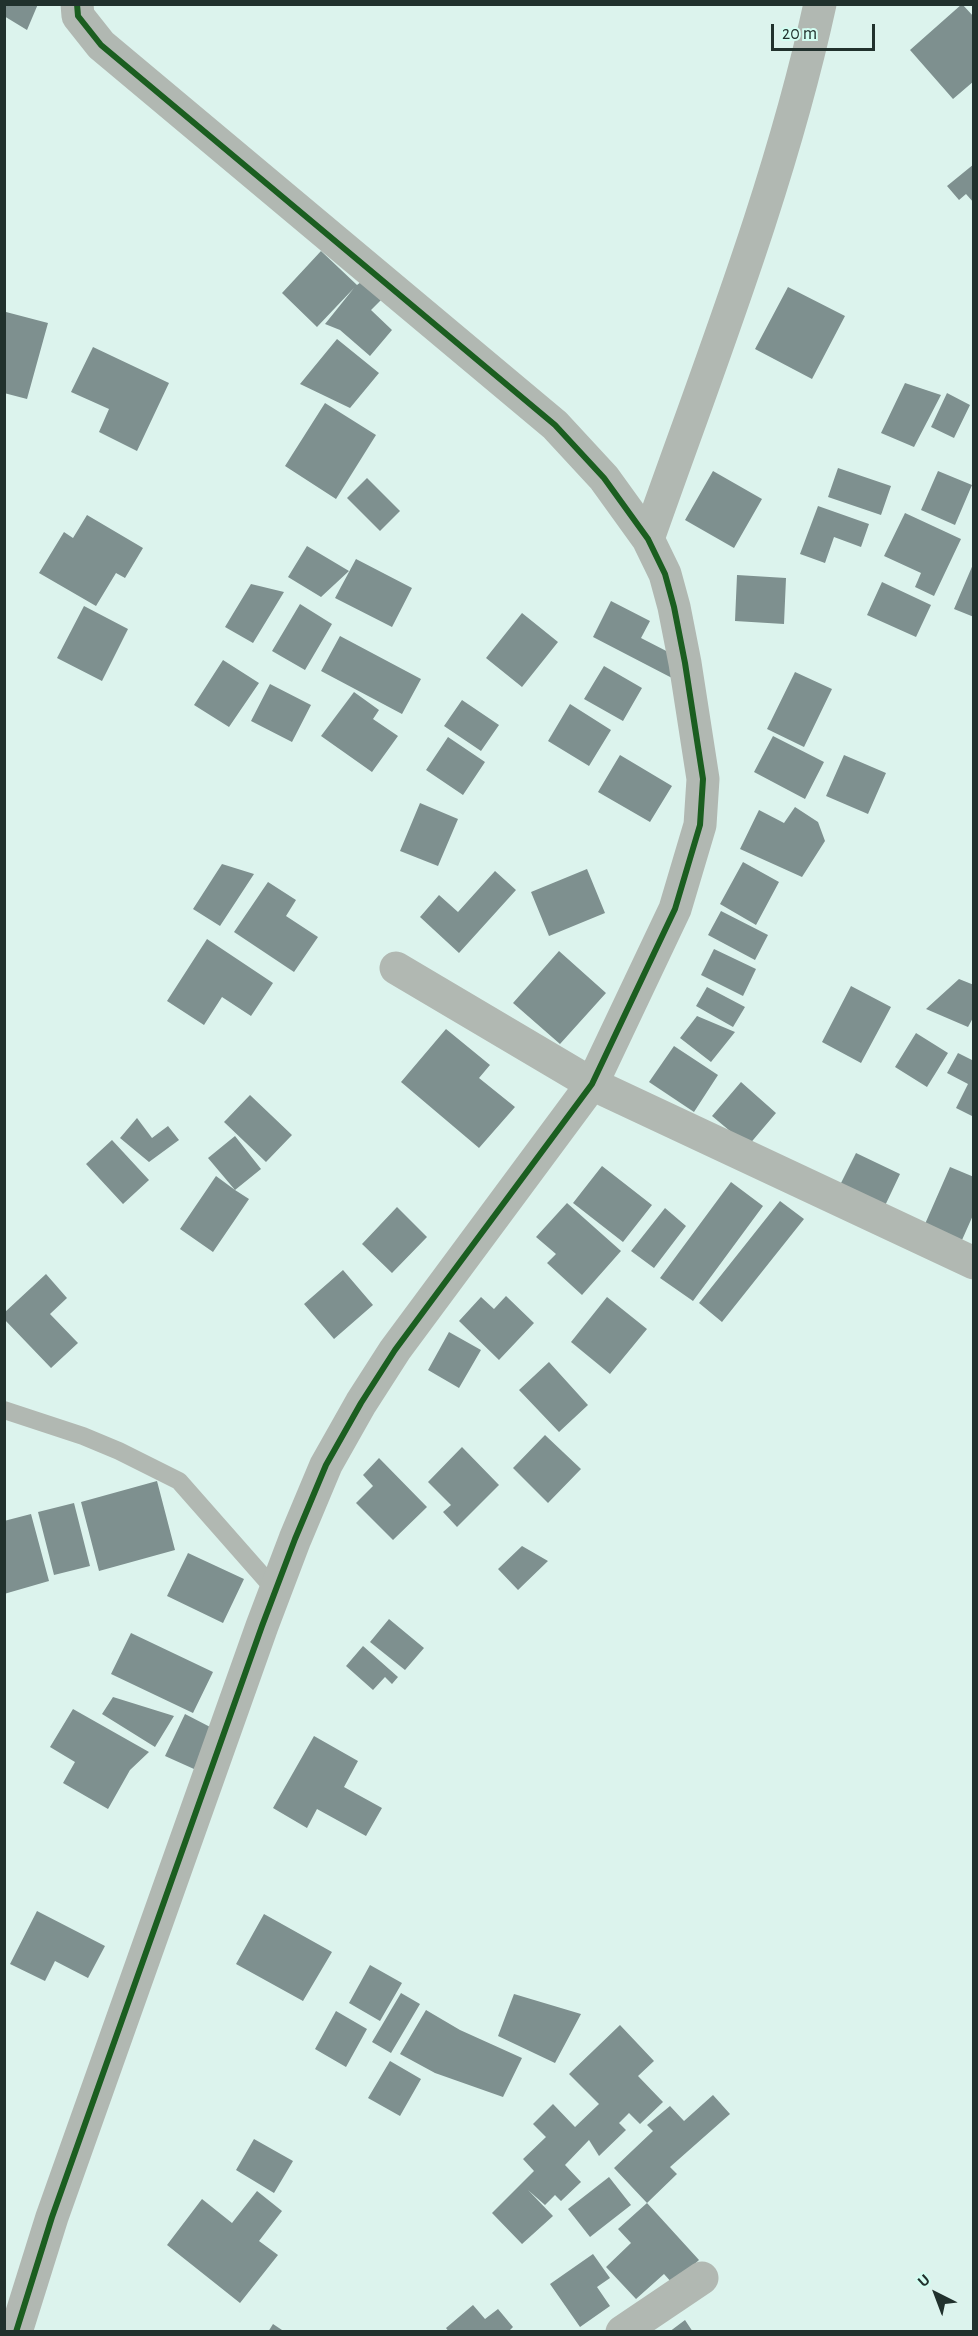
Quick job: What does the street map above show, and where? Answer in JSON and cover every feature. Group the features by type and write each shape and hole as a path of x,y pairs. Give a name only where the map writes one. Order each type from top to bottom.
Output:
{"street":[{"path":"16,2331 56,2206 276,1590 326,1465 361,1403 395,1350 592,1084 675,909 700,825 703,779 685,663 674,607 664,574 648,539 604,478 555,425 101,45 78,16 77,4"},
{"path":"648,539 739,283 782,152 820,4"},
{"path":"396,969 592,1084 974,1263"},
{"path":"622,2331 702,2278"}],"lane":[{"path":"4,1410 83,1436 179,1481 276,1590"}],"building":[{"path":"4,4 38,4 27,30 4,16"},
{"path":"962,4 974,17 974,81 953,99 910,50"},
{"path":"974,164 974,203 966,194 959,200 947,186"},
{"path":"321,251 357,285 365,279 385,296 371,310 392,330 370,356 340,330 325,324 354,288 317,327 282,293"},
{"path":"788,287 845,316 812,379 755,349"},
{"path":"6,312 48,323 27,399 4,393"},
{"path":"337,339 379,373 350,408 300,384"},
{"path":"93,347 169,383 137,451 99,432 109,409 71,392"},
{"path":"905,383 941,395 914,447 881,433"},
{"path":"947,393 970,405 954,438 931,427"},
{"path":"325,403 376,435 336,499 285,466"},
{"path":"838,468 891,486 881,515 828,497"},
{"path":"713,471 762,499 734,548 685,520"},
{"path":"938,471 972,485 955,525 921,510"},
{"path":"367,478 400,511 380,531 347,498"},
{"path":"818,506 869,524 861,547 834,537 825,563 800,554"},
{"path":"905,513 961,539 934,596 915,587 921,573 884,556"},
{"path":"87,515 143,548 125,578 116,573 96,606 39,573 64,532 73,538"},
{"path":"307,546 349,571 321,597 288,577"},
{"path":"356,559 412,588 392,627 335,598"},
{"path":"974,562 974,617 954,609"},
{"path":"737,575 786,578 784,624 735,621"},
{"path":"882,582 931,605 916,637 867,615"},
{"path":"251,584 284,592 253,643 225,627"},
{"path":"611,601 650,621 641,638 676,656 672,678 593,637"},
{"path":"300,604 332,624 305,670 272,651"},
{"path":"84,606 128,629 102,681 57,658"},
{"path":"522,613 558,642 522,687 486,658"},
{"path":"340,636 421,679 402,714 321,671"},
{"path":"223,660 259,683 229,727 194,705"},
{"path":"604,666 642,688 623,721 584,699"},
{"path":"795,672 832,689 804,747 767,729"},
{"path":"270,684 311,705 292,742 251,721"},
{"path":"354,692 379,710 373,719 398,736 372,772 321,736"},
{"path":"462,700 499,725 481,751 444,726"},
{"path":"570,704 611,730 589,766 548,741"},
{"path":"773,736 824,762 805,799 754,772"},
{"path":"448,737 485,762 463,795 426,770"},
{"path":"620,755 672,786 650,822 598,792"},
{"path":"844,755 886,773 868,814 826,796"},
{"path":"420,803 458,819 438,866 400,851"},
{"path":"795,807 818,822 825,841 802,877 740,849 759,810 784,823"},
{"path":"743,862 779,882 756,925 720,904"},
{"path":"222,864 254,874 220,926 193,909"},
{"path":"587,869 605,913 549,936 531,892"},
{"path":"495,871 516,890 459,953 420,917 439,895 458,912"},
{"path":"268,882 296,900 286,916 318,937 294,972 234,932"},
{"path":"721,911 768,935 755,960 708,935"},
{"path":"207,939 273,983 251,1016 222,997 204,1025 167,1001"},
{"path":"714,949 756,969 743,996 701,975"},
{"path":"559,951 606,993 560,1044 513,1003"},
{"path":"959,979 974,985 974,1016 968,1027 926,1009"},
{"path":"851,986 891,1007 861,1063 822,1042"},
{"path":"707,987 745,1007 733,1027 696,1006"},
{"path":"697,1016 735,1032 711,1062 680,1038"},
{"path":"446,1029 490,1065 479,1078 515,1107 479,1148 401,1082"},
{"path":"916,1033 948,1053 927,1087 895,1067"},
{"path":"674,1046 718,1075 694,1112 649,1082"},
{"path":"958,1053 974,1061 974,1117 956,1108 968,1084 947,1073"},
{"path":"741,1082 776,1113 748,1146 712,1116"},
{"path":"250,1095 292,1135 266,1162 224,1122"},
{"path":"137,1118 152,1138 168,1126 179,1140 149,1162 120,1138"},
{"path":"235,1136 261,1169 235,1190 208,1158"},
{"path":"112,1140 149,1180 123,1204 86,1164"},
{"path":"856,1153 900,1174 882,1212 838,1189"},
{"path":"602,1166 652,1205 623,1242 573,1203"},
{"path":"950,1167 974,1177 974,1213 962,1240 925,1224"},
{"path":"216,1176 249,1199 213,1252 180,1229"},
{"path":"731,1182 763,1206 693,1301 660,1278"},
{"path":"780,1201 804,1219 722,1322 699,1303"},
{"path":"567,1203 621,1251 582,1295 547,1263 556,1254 536,1237"},
{"path":"397,1207 427,1237 392,1273 362,1244"},
{"path":"665,1208 686,1226 654,1268 631,1251"},
{"path":"343,1270 373,1305 334,1339 304,1304"},
{"path":"46,1274 67,1298 50,1314 78,1343 51,1368 4,1319 4,1313"},
{"path":"506,1296 534,1323 499,1360 459,1321 481,1297 494,1309"},
{"path":"607,1297 647,1329 610,1374 571,1342"},
{"path":"449,1332 481,1350 459,1388 428,1370"},
{"path":"549,1362 588,1405 559,1432 519,1390"},
{"path":"545,1435 581,1469 548,1503 513,1468"},
{"path":"462,1447 499,1485 457,1527 443,1512 451,1505 428,1482"},
{"path":"379,1458 427,1507 393,1540 356,1503 373,1486 363,1475"},
{"path":"157,1481 175,1550 99,1571 81,1502"},
{"path":"74,1503 90,1566 54,1575 38,1512"},
{"path":"31,1514 49,1581 4,1594 4,1521"},
{"path":"522,1546 548,1561 518,1590 498,1569"},
{"path":"188,1553 244,1579 223,1623 167,1596"},
{"path":"389,1619 424,1648 405,1670 370,1642"},
{"path":"131,1633 213,1672 193,1713 111,1674"},
{"path":"363,1646 398,1677 392,1684 385,1677 373,1690 346,1666"},
{"path":"113,1697 174,1716 155,1747 102,1714"},
{"path":"73,1709 149,1752 130,1770 108,1809 63,1783 75,1762 50,1747"},
{"path":"185,1714 214,1729 194,1769 165,1756"},
{"path":"314,1736 358,1761 344,1787 382,1808 366,1836 317,1809 307,1828 273,1808"},
{"path":"37,1911 105,1946 88,1978 55,1961 45,1981 10,1964"},
{"path":"264,1914 332,1952 303,2001 236,1964"},
{"path":"370,1965 402,1983 380,2021 349,2003"},
{"path":"401,1993 420,2004 391,2053 372,2042"},
{"path":"514,1994 581,2014 555,2063 498,2036"},
{"path":"426,2010 460,2030 522,2058 503,2097 435,2073 400,2054"},
{"path":"336,2011 367,2029 346,2067 315,2049"},
{"path":"620,2025 654,2061 638,2076 663,2102 640,2124 629,2113 619,2123 626,2130 599,2156 589,2140 565,2165 581,2182 561,2201 555,2195 545,2205 528,2190 553,2216 522,2244 492,2213 534,2171 523,2159 546,2137 533,2124 553,2104 575,2127 599,2104 569,2074"},
{"path":"390,2061 421,2079 400,2116 368,2098"},
{"path":"713,2095 730,2114 670,2167 677,2174 647,2203 614,2168 653,2131 647,2125 670,2106 684,2121"},
{"path":"254,2139 293,2161 274,2193 236,2170"},
{"path":"609,2177 631,2205 590,2237 568,2209"},
{"path":"257,2191 282,2211 259,2241 278,2255 240,2303 167,2245 202,2199 232,2223"},
{"path":"647,2203 699,2260 673,2284 664,2274 636,2299 606,2267 631,2243 618,2229"},
{"path":"593,2254 610,2278 597,2287 610,2306 580,2327 550,2284"},
{"path":"473,2305 485,2319 498,2309 513,2327 508,2332 449,2332 446,2328"},
{"path":"685,2320 693,2332 669,2332"},
{"path":"273,2324 285,2332 268,2332"}],"cycle path":[{"path":"16,2332 52,2217 262,1626 326,1465 361,1403 395,1350 592,1084 675,909 700,825 703,779 685,663 665,574 648,539 604,478 555,425 101,45 78,16 77,4"}]}
